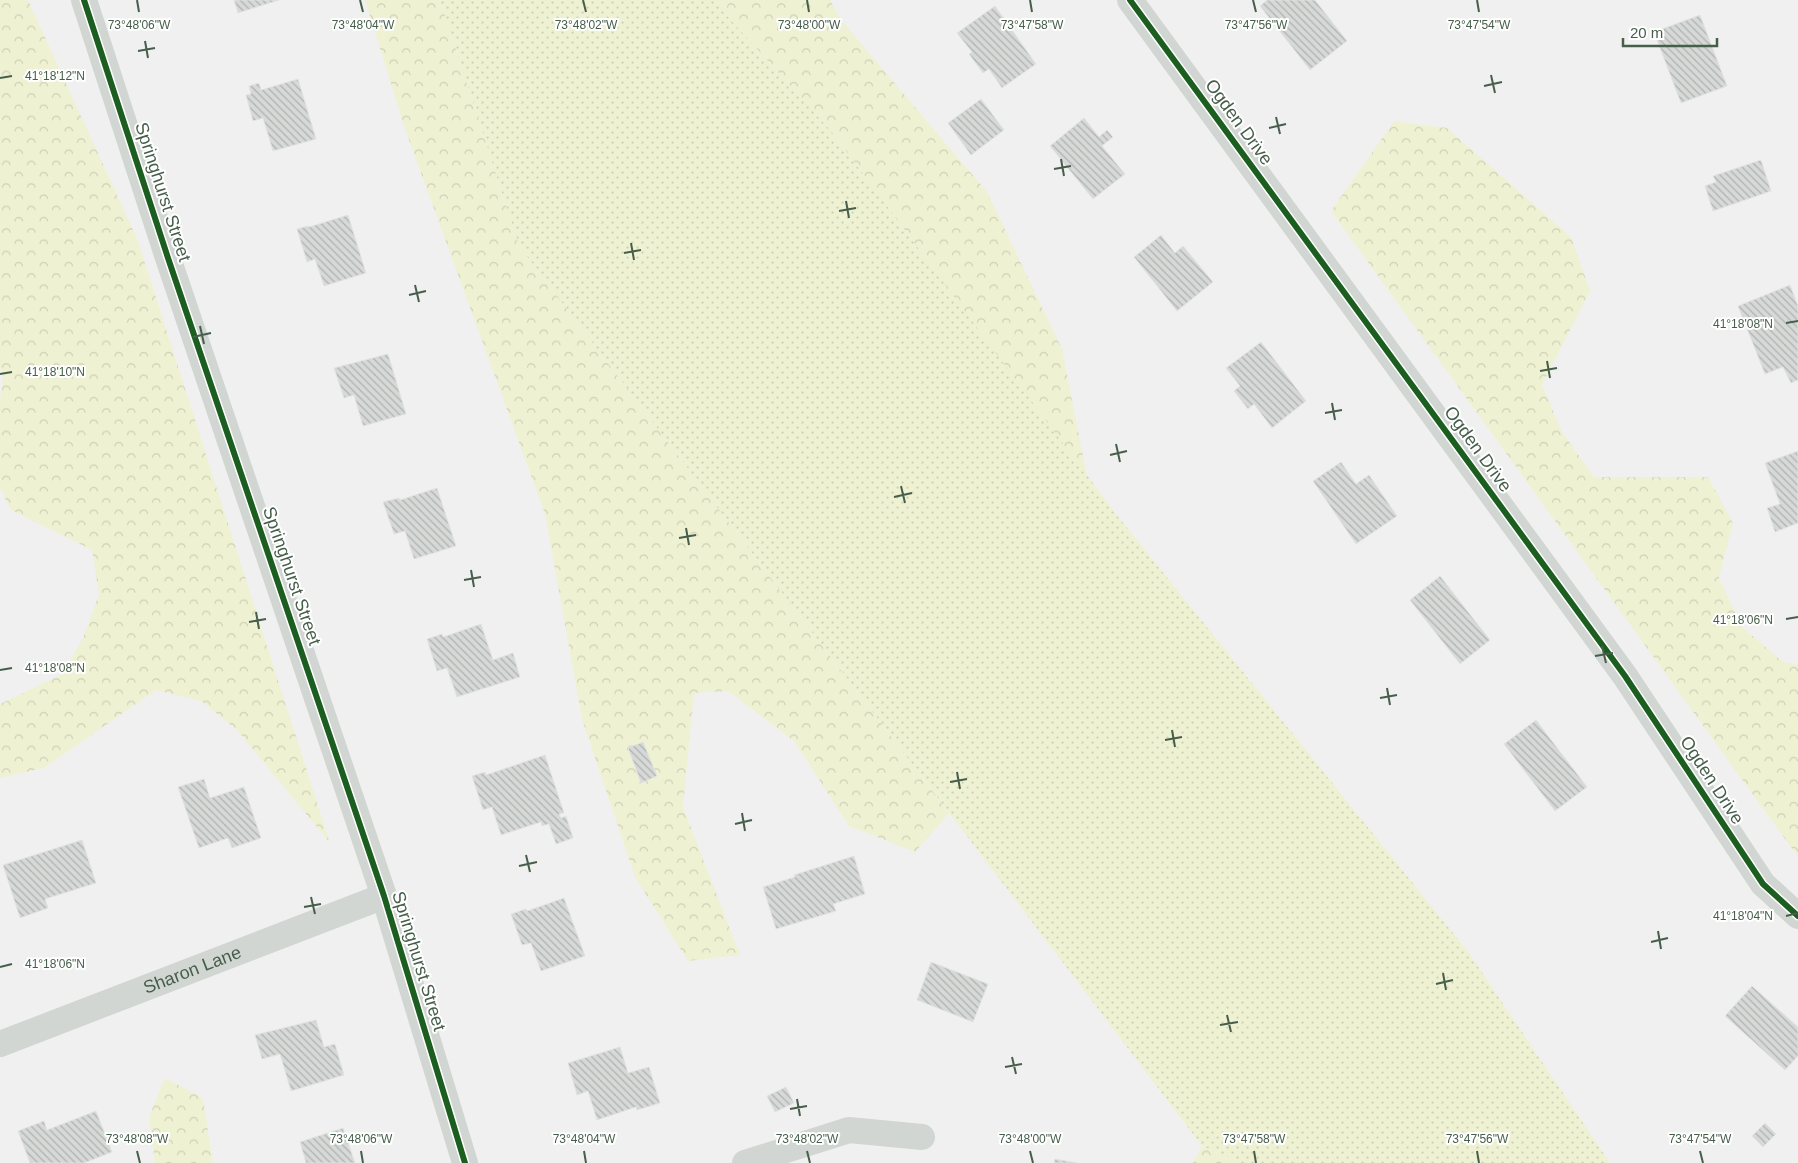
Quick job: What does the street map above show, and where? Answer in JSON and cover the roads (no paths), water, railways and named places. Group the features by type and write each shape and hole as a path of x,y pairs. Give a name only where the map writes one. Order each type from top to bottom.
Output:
{"street":[{"name":"Springhurst Street","path":"84,0 168,258 384,896 464,1163"},
{"name":"Ogden Drive","path":"1130,0 1625,676 1762,884 1798,916"},
{"name":"Sharon Lane","path":"0,1044 384,896"},
{"path":"744,1163 850,1130 922,1137"}]}
